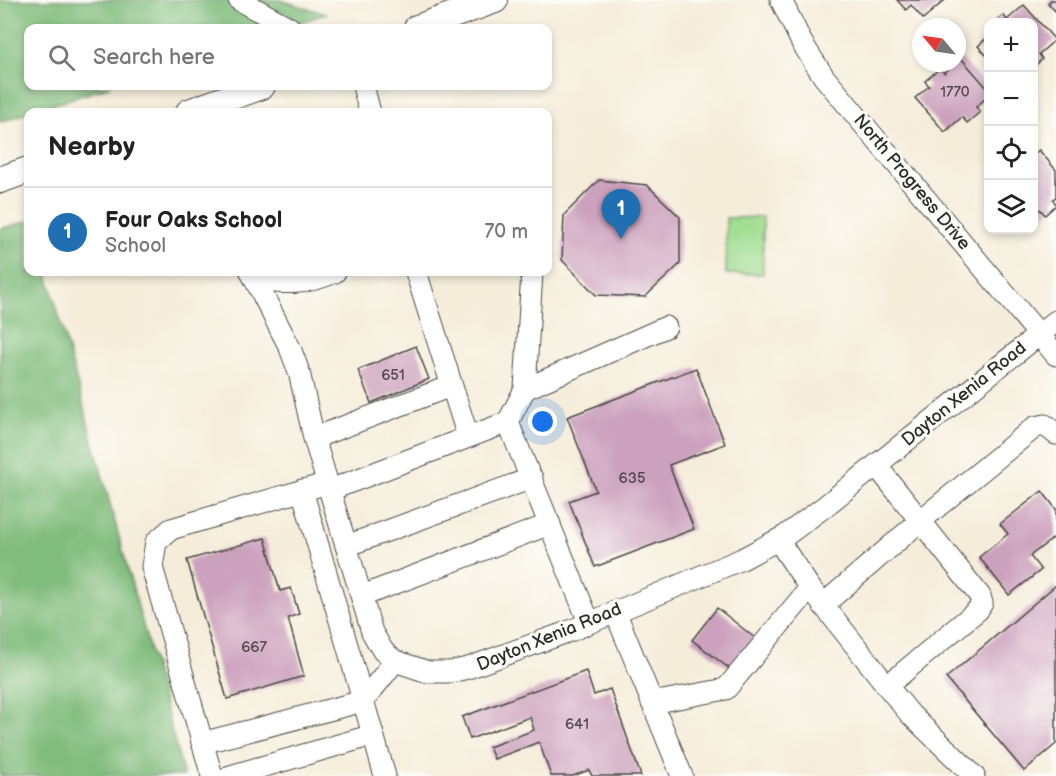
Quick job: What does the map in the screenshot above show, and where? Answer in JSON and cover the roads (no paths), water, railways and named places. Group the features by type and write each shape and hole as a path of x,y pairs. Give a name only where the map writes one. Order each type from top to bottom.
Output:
{"main road":[{"path":"428,24 495,0"},
{"path":"200,108 251,90"},
{"path":"0,180 24,171"}],"street":[{"path":"239,0 283,24"},
{"name":"North Progress Drive","path":"781,0 802,43 824,77 1056,355"},
{"path":"253,276 289,285 326,276"},
{"path":"202,743 363,701 395,661 376,641 346,546 290,348 253,276"},
{"path":"417,276 468,437"},
{"path":"212,776 152,567 156,542 171,529 302,490 329,487 508,422 525,390 532,276"},
{"name":"Dayton Xenia Road","path":"395,661 428,672 450,672 468,668 589,622 742,559 778,540 1056,321"},
{"path":"525,390 666,327"},
{"path":"315,438 451,386"},
{"path":"508,422 589,622"},
{"path":"823,605 920,521 1035,427 1045,425 1056,434"},
{"path":"876,465 980,596 982,603 978,610 887,686"},
{"path":"346,546 532,478"},
{"path":"302,490 385,776"},
{"path":"362,596 550,524"},
{"path":"778,540 810,588 910,714 974,776"},
{"path":"652,703 726,689 810,588"},
{"path":"615,611 682,776"},
{"path":"230,776 373,735"}],"place":[{"name":"Four Oaks School","path":"621,239"}]}
